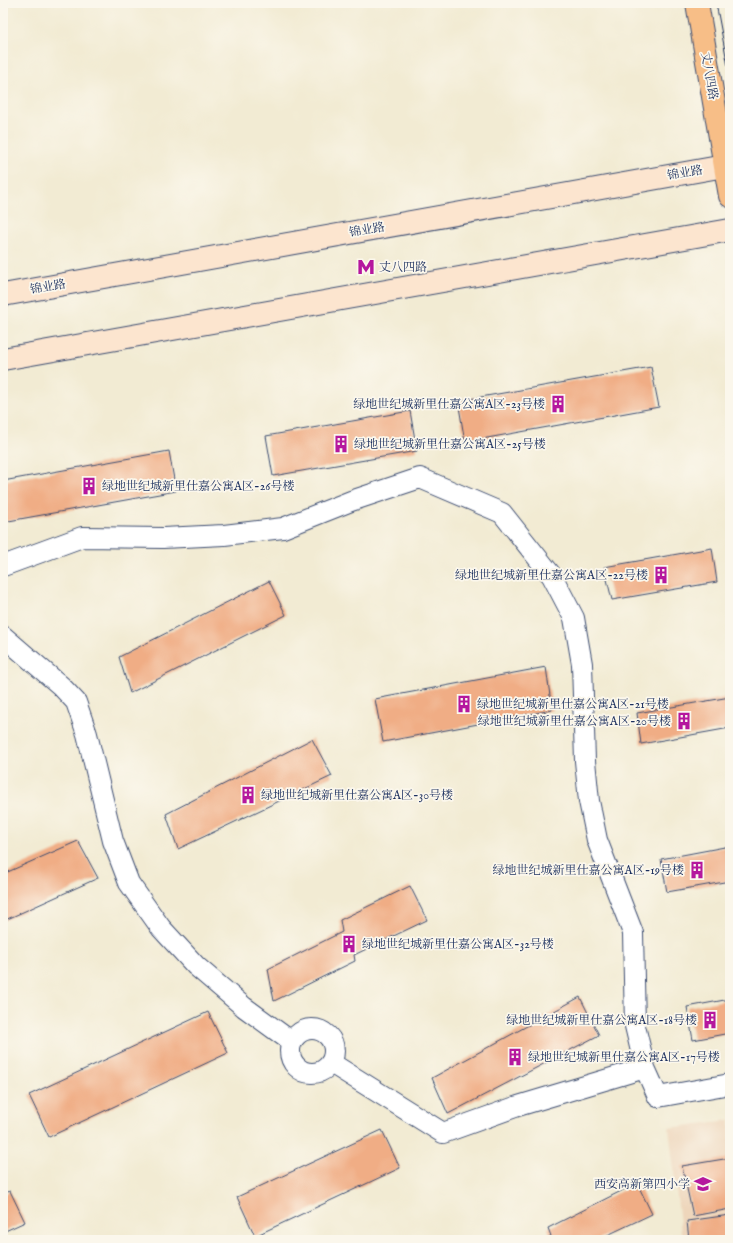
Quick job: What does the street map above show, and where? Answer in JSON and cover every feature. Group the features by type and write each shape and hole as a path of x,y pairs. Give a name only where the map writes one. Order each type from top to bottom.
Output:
{"main road":[{"name":"丈八四路","path":"696,3 727,165 730,196"},
{"name":"锦业路","path":"3,295 727,165"},
{"path":"3,359 730,230"}],"street":[{"path":"3,566 82,537 163,538 283,528 351,501 420,478 502,513 552,576 574,618 582,664 585,761 589,801 597,840 633,933 636,1026 645,1068 658,1097 730,1084"},
{"path":"3,636 61,686 76,702 87,734 113,841 129,883 161,928 208,976 244,1007 292,1042"},
{"path":"309,1029 323,1032 332,1043 334,1056 331,1063 319,1072 305,1072 298,1068 291,1056 292,1042 297,1036 309,1029"},
{"path":"331,1063 443,1133 518,1106 645,1068"}],"shaded area":[{"name":"西安高新第四小学","path":"730,1120 730,1240 682,1240 669,1128"}],"building":[{"name":"绿地世纪城新里仕嘉公寓A区-23号楼","path":"651,367 659,407 465,442 458,401"},
{"name":"绿地世纪城新里仕嘉公寓A区-25号楼","path":"410,411 417,451 273,476 266,436"},
{"name":"绿地世纪城新里仕嘉公寓A区-26号楼","path":"169,451 176,491 3,522 3,481"},
{"name":"绿地世纪城新里仕嘉公寓A区-22号楼","path":"712,548 717,582 612,600 604,567"},
{"path":"269,581 286,615 130,693 119,657"},
{"name":"绿地世纪城新里仕嘉公寓A区-21号楼","path":"546,667 552,710 383,742 375,699"},
{"name":"绿地世纪城新里仕嘉公寓A区-20号楼","path":"730,697 730,728 641,744 637,713"},
{"name":"绿地世纪城新里仕嘉公寓A区-30号楼","path":"312,739 332,776 178,849 166,814"},
{"path":"78,841 98,878 3,921 3,874"},
{"name":"绿地世纪城新里仕嘉公寓A区-19号楼","path":"730,846 730,881 667,892 661,859"},
{"name":"绿地世纪城新里仕嘉公寓A区-32号楼","path":"410,886 427,920 354,955 355,961 274,1001 268,969 342,932 340,920"},
{"name":"绿地世纪城新里仕嘉公寓A区-17号楼","path":"580,997 599,1035 448,1114 432,1078"},
{"name":"绿地世纪城新里仕嘉公寓A区-18号楼","path":"730,999 730,1033 693,1040 687,1007"},
{"path":"208,1012 228,1053 49,1137 29,1095"},
{"path":"382,1130 400,1168 255,1236 237,1197"},
{"path":"730,1158 730,1209 693,1216 682,1166"},
{"path":"637,1183 652,1214 597,1240 544,1240 551,1236 548,1228"},
{"path":"10,1191 25,1222 3,1232 3,1194"},
{"path":"730,1215 730,1240 689,1240 687,1221"}],"tram line":[{"path":"716,3 730,77"}],"place":[{"name":"丈八四路","path":"366,267"},
{"name":"绿地世纪城新里仕嘉公寓A区-23号楼","path":"558,404"},
{"name":"绿地世纪城新里仕嘉公寓A区-25号楼","path":"341,444"},
{"name":"绿地世纪城新里仕嘉公寓A区-26号楼","path":"89,486"},
{"name":"绿地世纪城新里仕嘉公寓A区-22号楼","path":"661,575"},
{"name":"绿地世纪城新里仕嘉公寓A区-21号楼","path":"464,704"},
{"name":"绿地世纪城新里仕嘉公寓A区-20号楼","path":"684,721"},
{"name":"绿地世纪城新里仕嘉公寓A区-30号楼","path":"248,795"},
{"name":"绿地世纪城新里仕嘉公寓A区-19号楼","path":"697,870"},
{"name":"绿地世纪城新里仕嘉公寓A区-32号楼","path":"349,944"},
{"name":"绿地世纪城新里仕嘉公寓A区-18号楼","path":"710,1020"},
{"name":"绿地世纪城新里仕嘉公寓A区-17号楼","path":"515,1057"},
{"name":"西安高新第四小学","path":"703,1184"}]}
